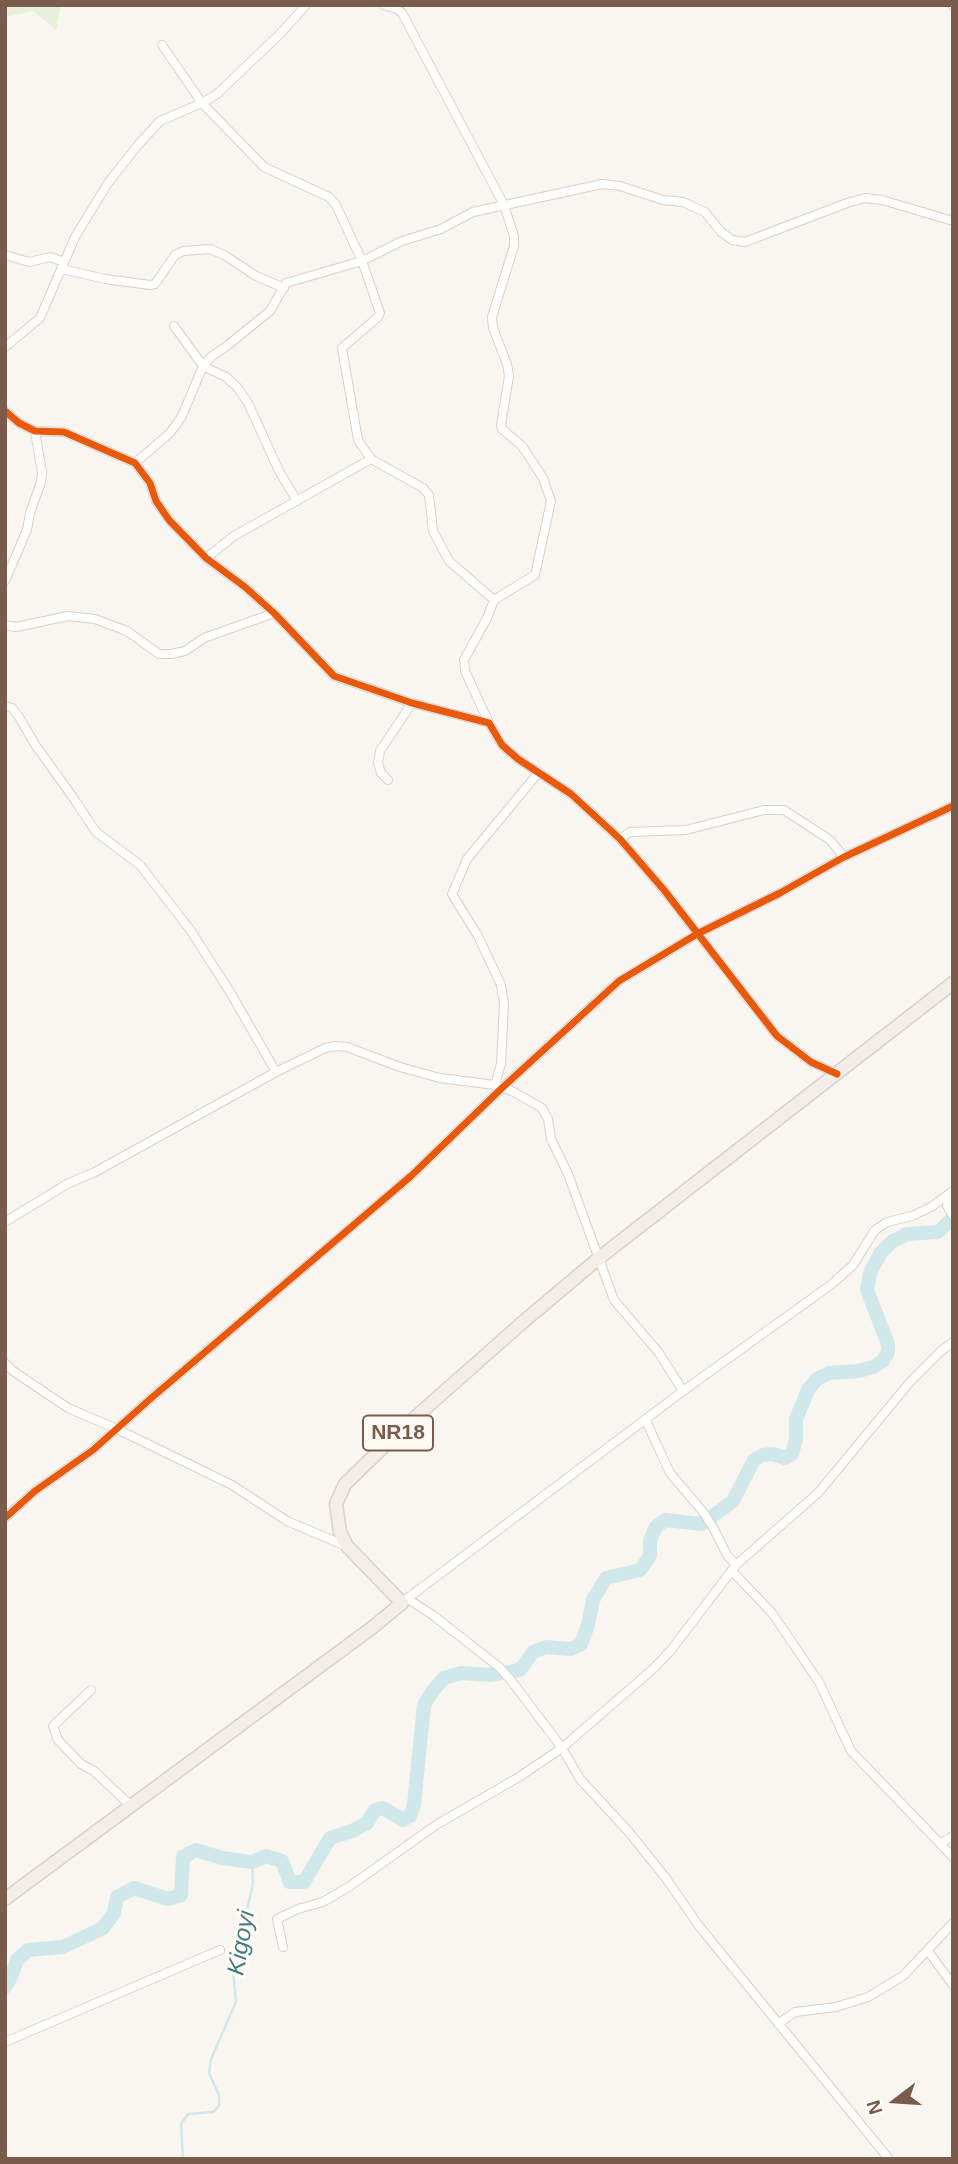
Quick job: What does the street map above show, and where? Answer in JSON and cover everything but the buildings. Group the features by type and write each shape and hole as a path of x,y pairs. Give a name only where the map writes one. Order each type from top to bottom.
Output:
{"main road":[{"name":"NR18","path":"405,1601 347,1546 340,1532 336,1504 345,1484 402,1429 600,1258 953,984"},
{"path":"5,1899 405,1601"}],"street":[{"path":"5,346 40,318 75,237 108,183 138,145 160,121 217,94 306,5"},
{"path":"384,5 402,13 504,205 514,236 514,246 492,317 509,376 501,425 502,429 522,446 543,478 551,501 535,575 494,600 464,660 465,671 502,746 571,794 620,839 664,890 777,1036 811,1062 836,1074"},
{"path":"162,45 202,103 264,167 329,198 336,205 362,261 380,313 342,348 358,440 372,459 423,488 429,495 433,531 444,554 494,600"},
{"path":"135,463 170,433 182,416 203,366 270,311 286,283 362,261 402,241 441,229 472,212 602,184 620,186 663,200 683,202 705,212 721,233 732,240 745,242 865,198 882,200 953,221"},
{"path":"5,255 29,262 50,257 63,266 105,279 155,284 175,255 183,251 211,249 256,276 284,288"},
{"path":"174,326 203,366 226,377 242,395 279,471 297,501"},
{"path":"5,411 19,423 36,431 64,432 135,463 150,482 156,501 169,520 206,558 274,613 334,676 412,703 489,723"},
{"path":"5,582 27,530 41,482 36,431"},
{"path":"206,558 234,536 372,459"},
{"path":"5,625 16,628 68,617 95,619 127,631 159,654 171,654 185,651 204,638 274,613"},
{"path":"388,780 381,773 378,764 380,751 412,703"},
{"path":"5,706 12,708 19,717 36,747 96,832 140,865 191,931 276,1072"},
{"path":"498,1086 504,1004 502,985 478,936 452,894 467,859 539,772"},
{"path":"5,1518 35,1492 93,1450 411,1176 498,1086 619,981 696,934 780,893 844,857 953,806"},
{"path":"620,839 630,832 686,830 764,810 784,810 830,840 844,857"},
{"path":"5,1222 67,1184 94,1172 276,1072 325,1048 347,1047 440,1079 498,1086 542,1108 548,1119 551,1139 568,1174 614,1300 659,1353 683,1391"},
{"path":"953,1191 947,1206 953,1216"},
{"path":"889,2159 699,1926 636,1840 580,1779 562,1748 510,1679 499,1667 434,1616 405,1601 831,1283 853,1265 875,1230 887,1222 912,1216 931,1207 953,1191"},
{"path":"283,1947 276,1919 323,1902 436,1825 519,1777 562,1748 654,1668 734,1568 818,1493 910,1382 953,1342"},
{"path":"5,1363 68,1408 232,1485 288,1521 347,1546"},
{"path":"646,1421 670,1473 704,1513 734,1568 772,1613 819,1682 851,1751 953,1857"},
{"path":"91,1690 52,1726 58,1740 81,1764 94,1771 131,1806"},
{"path":"941,1843 953,1836"},
{"path":"778,2024 795,2012 836,2007 868,1997 903,1976 953,1923"},
{"path":"5,2042 220,1950"},
{"path":"928,1951 953,1985"}],"green space":[{"path":"5,5 61,5 56,30 33,11 5,17"}],"waterway":[{"path":"5,1987 17,1960 28,1950 63,1947 103,1928 114,1913 117,1897 134,1888 168,1899 181,1895 183,1857 196,1850 222,1858 252,1862 266,1856 282,1861 290,1882 304,1882 330,1838 367,1823 375,1810 383,1808 403,1820 410,1816 414,1805 424,1705 444,1678 461,1673 490,1675 520,1670 533,1652 546,1647 571,1649 581,1644 593,1600 606,1578 640,1570 650,1556 650,1540 656,1527 665,1520 702,1524 733,1501 754,1460 763,1455 773,1454 785,1458 792,1454 796,1439 796,1419 808,1390 817,1379 829,1373 873,1367 883,1361 888,1352 888,1344 867,1290 870,1273 881,1252 893,1241 907,1234 938,1232 953,1218"},
{"name":"Kigoyi","path":"183,2159 181,2124 188,2114 213,2112 219,2106 219,2095 209,2073 211,2059 236,2002 233,1970 253,1884 252,1862"}],"cycle path":[{"path":"5,411 19,423 35,431 64,432 135,463 150,483 156,501 169,520 206,558 274,613 334,676 412,703 489,723 502,745 518,759 571,794 620,839 664,890 777,1036 811,1062 837,1074"},
{"path":"5,1518 35,1491 93,1450 411,1176 619,981 697,934 780,893 844,857 953,806"}]}
